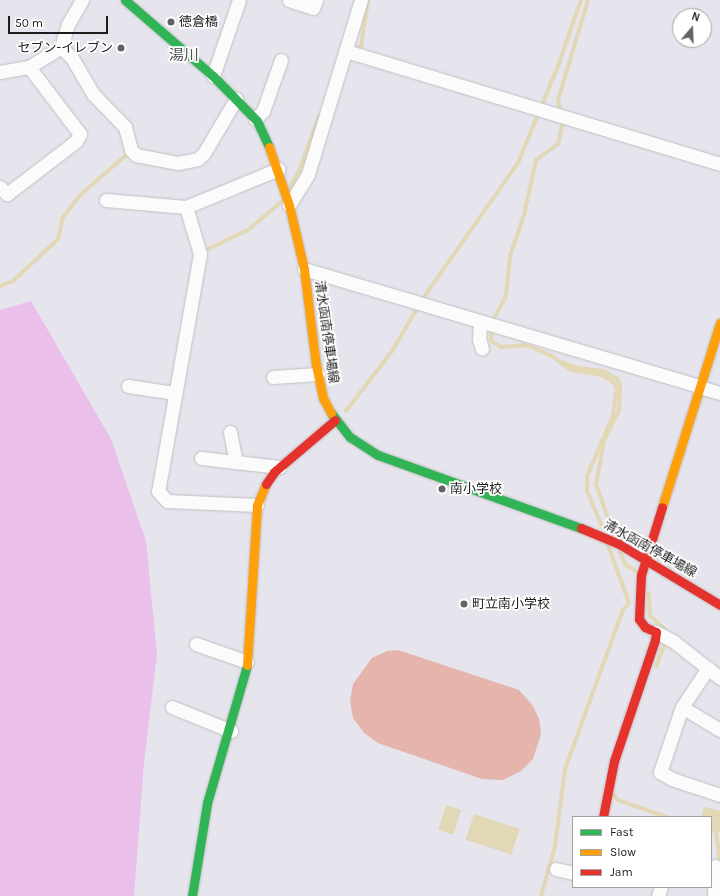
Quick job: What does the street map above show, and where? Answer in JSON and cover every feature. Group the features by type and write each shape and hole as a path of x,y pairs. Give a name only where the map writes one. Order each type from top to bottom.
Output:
{"street":[{"path":"0,72 30,66 62,47 68,24 82,0"},
{"name":"清水函南停車場線","path":"125,0 214,76 255,119 278,169 289,205 304,269 318,374 323,398 334,420 350,437 372,453 595,533 645,560 720,605"},
{"path":"214,76 239,0"},
{"path":"289,0 313,8 316,0"},
{"path":"289,205 308,174 361,0"},
{"path":"62,47 72,58 93,94 122,122 128,133 131,150 140,157 178,163 198,159 204,153 236,99"},
{"path":"346,51 720,164"},
{"path":"255,119 263,111 281,60"},
{"path":"0,187 7,194 76,141 80,134 30,66"},
{"path":"106,200 186,207 278,169"},
{"path":"186,207 200,254 158,491 168,501 257,505"},
{"path":"304,269 720,393"},
{"path":"480,322 479,339 482,349"},
{"path":"720,323 645,560 638,610 639,619 645,627 673,641 720,678"},
{"path":"273,377 318,374"},
{"path":"128,386 175,393"},
{"path":"192,896 207,803 231,731 247,662 257,505 265,485 279,468 334,420"},
{"path":"230,432 236,462"},
{"path":"201,458 279,468"},
{"path":"603,816 614,762 653,650 656,632"},
{"path":"196,644 247,662"},
{"path":"708,668 682,707 660,772 672,779 720,795"},
{"path":"172,707 231,731"},
{"path":"682,707 720,730"},
{"path":"714,896 715,866"},
{"path":"556,869 572,873"}],"shaded area":[{"path":"31,301 111,439 146,541 157,654 144,762 134,896 0,896 0,310"},
{"path":"398,650 519,690 533,706 539,719 541,734 533,759 521,771 503,780 482,779 378,743 364,733 353,718 350,701 353,684 372,658 387,651"},
{"path":"446,805 461,810 453,835 438,830"},
{"path":"704,807 720,811 720,832 712,833 712,816 701,816"},
{"path":"474,814 520,829 511,855 466,840"}],"waterway":[{"path":"359,47 361,46 368,0"},
{"path":"424,297 518,163 558,66 581,0"},
{"path":"561,113 558,100 588,0"},
{"path":"290,187 299,171 319,116"},
{"path":"563,119 558,144 536,160 524,215 510,256 506,296 492,322 491,341 502,347 523,345 534,348 553,357 571,370 603,375 613,382 617,388 612,418 587,476 587,491 604,531"},
{"path":"0,286 13,281 58,239 63,217 80,195 125,156"},
{"path":"208,249 248,230 281,202"},
{"path":"346,411 392,351 418,307"},
{"path":"562,362 578,368 603,371 617,379 620,385 619,410 604,441 596,484 614,535"},
{"path":"541,896 555,846 565,769 623,610 629,603 608,545"},
{"path":"620,552 625,564 637,572"},
{"path":"649,593 650,616 665,629 664,645 656,667"},
{"path":"614,795 618,800 664,816"},
{"path":"712,830 716,831 720,865"}],"traffic: fast":[{"path":"125,0 213,76 257,121 269,147"},
{"path":"331,413 350,437 378,455 581,528"},
{"path":"192,896 207,803 247,665"}],"traffic: slow":[{"path":"269,147 289,205 304,269 316,365 323,398 331,413"},
{"path":"662,507 720,323"},
{"path":"247,665 257,505 266,484"}],"traffic: jam":[{"path":"266,484 274,472 335,420"},
{"path":"603,816 614,761 655,640 656,632 645,627 639,619 641,575 662,507"},
{"path":"581,528 619,544 720,605"}],"place":[{"name":"徳倉橋","path":"171,22"},
{"name":"セブン-イレブン","path":"121,48"},
{"name":"南小学校","path":"442,489"},
{"name":"町立南小学校","path":"464,604"}],"district":[{"name":"湯川","path":"184,56"}]}
